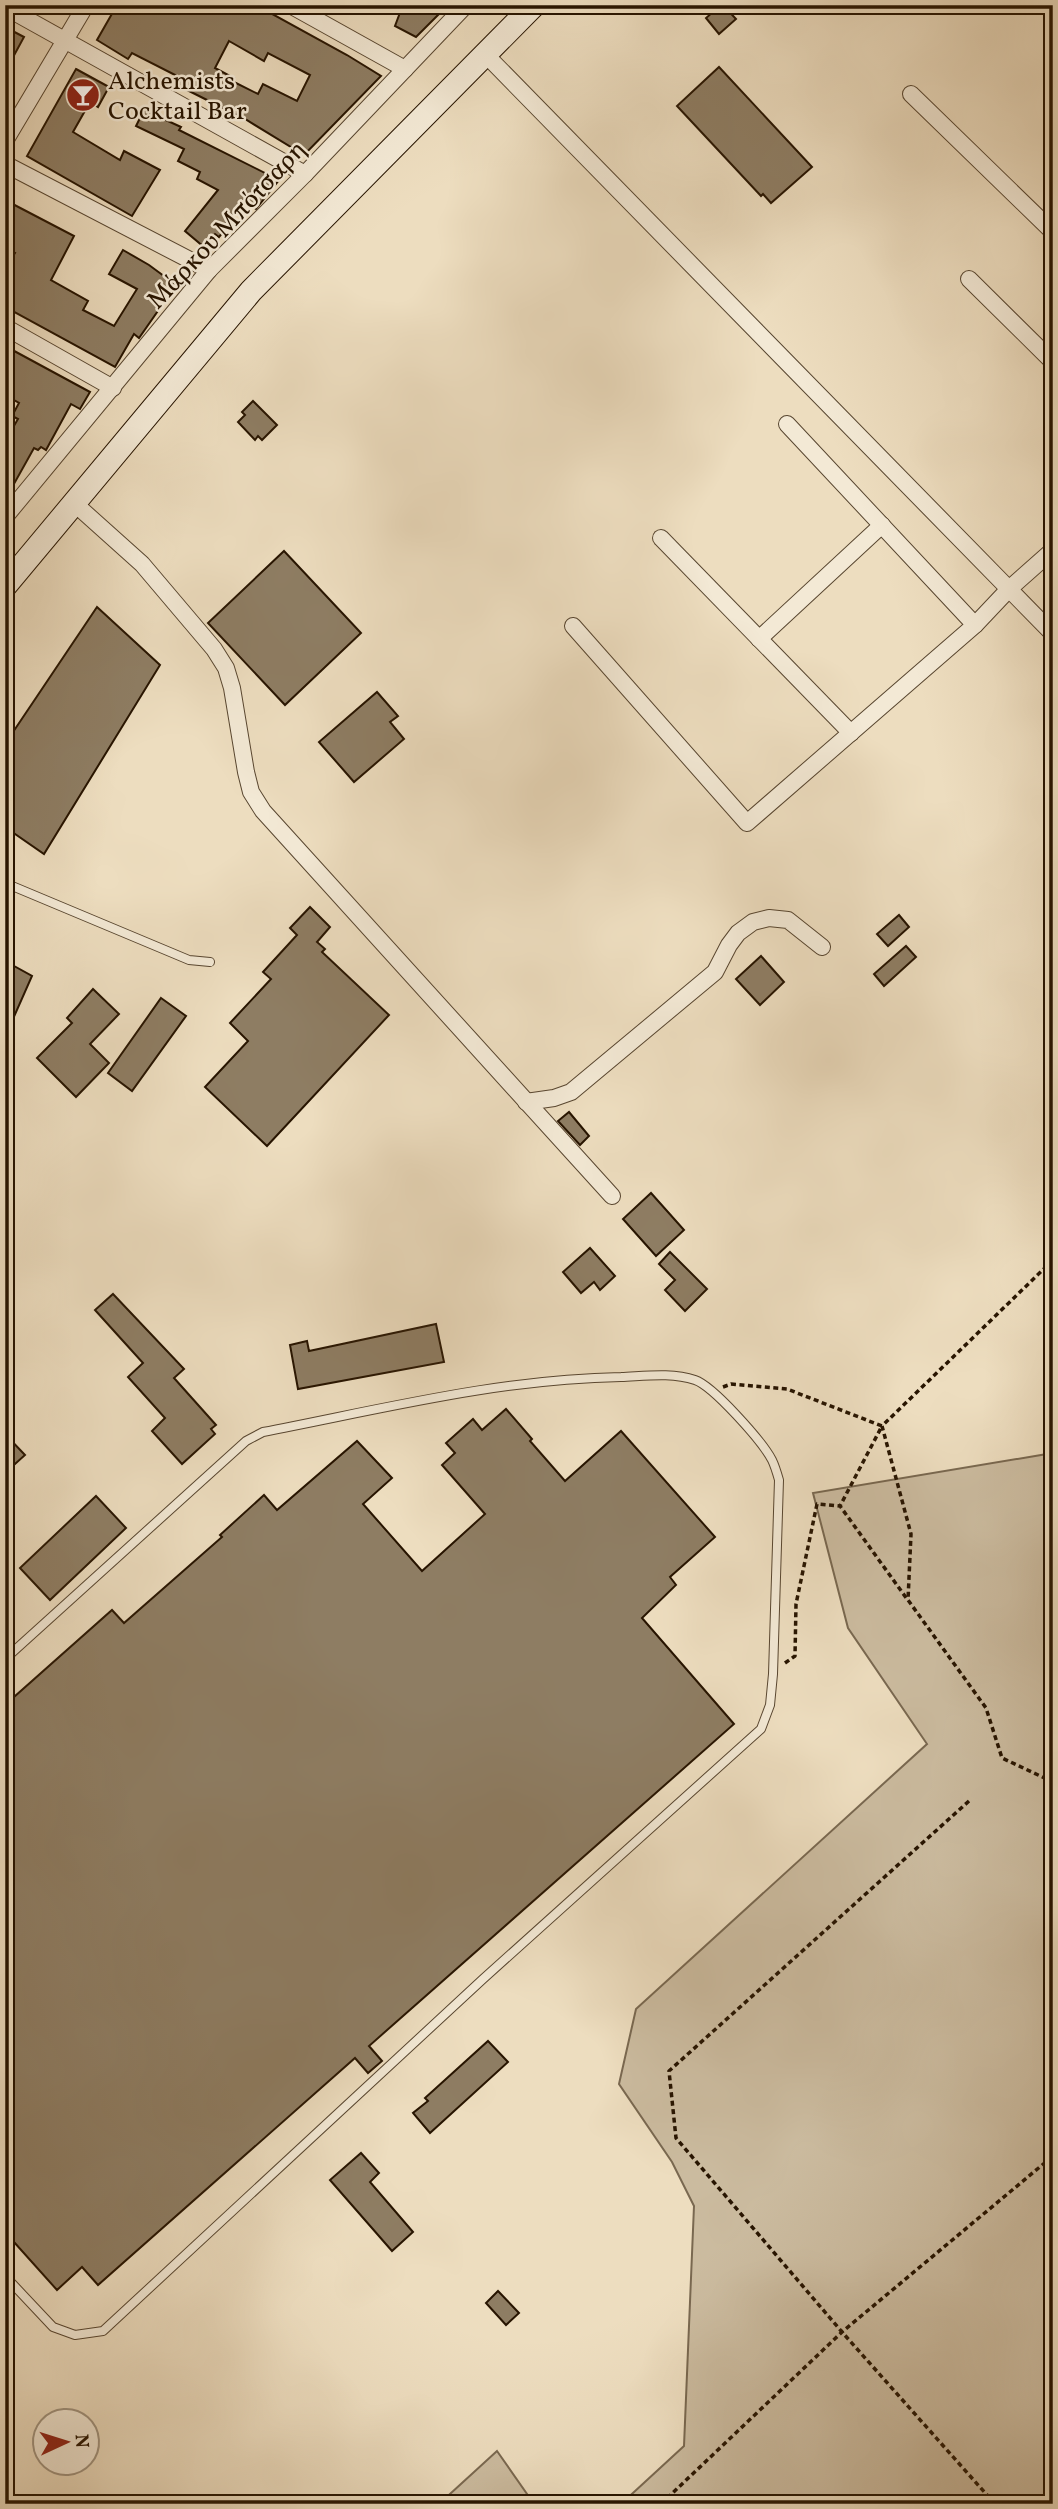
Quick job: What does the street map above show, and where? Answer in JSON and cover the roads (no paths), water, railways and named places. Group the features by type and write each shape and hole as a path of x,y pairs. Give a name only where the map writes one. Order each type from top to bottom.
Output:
{"main road":[{"path":"5,586 251,292 534,5"}],"street":[{"path":"5,141 86,5"},
{"path":"290,5 405,69"},
{"name":"Μάρκου Μπότσαρη","path":"5,517 11,498 113,388 209,270 466,5"},
{"path":"5,6 305,174"},
{"path":"486,55 1053,634"},
{"path":"911,94 1053,232"},
{"path":"5,164 209,270"},
{"path":"969,279 1051,356"},
{"path":"5,327 113,388"},
{"path":"788,424 975,625"},
{"path":"74,503 142,564 214,649 226,668 251,792 263,811 612,1196"},
{"path":"760,639 882,525"},
{"path":"661,538 851,733"},
{"path":"573,626 747,823 975,625 1009,589 1053,550"},
{"path":"526,1102 554,1098 571,1091 715,972 729,945 753,922 769,918 788,920 822,947"}],"lane":[{"path":"5,883 189,960 209,962"},
{"path":"5,1659 246,1441 263,1432 489,1387 573,1377 677,1376 698,1381 712,1391 756,1437 772,1460 779,1480 773,1674 770,1705 761,1729 483,1979 103,2331 75,2335 52,2327 5,2276"}],"place":[{"name":"Alchemists Cocktail Bar","path":"83,95"}]}
